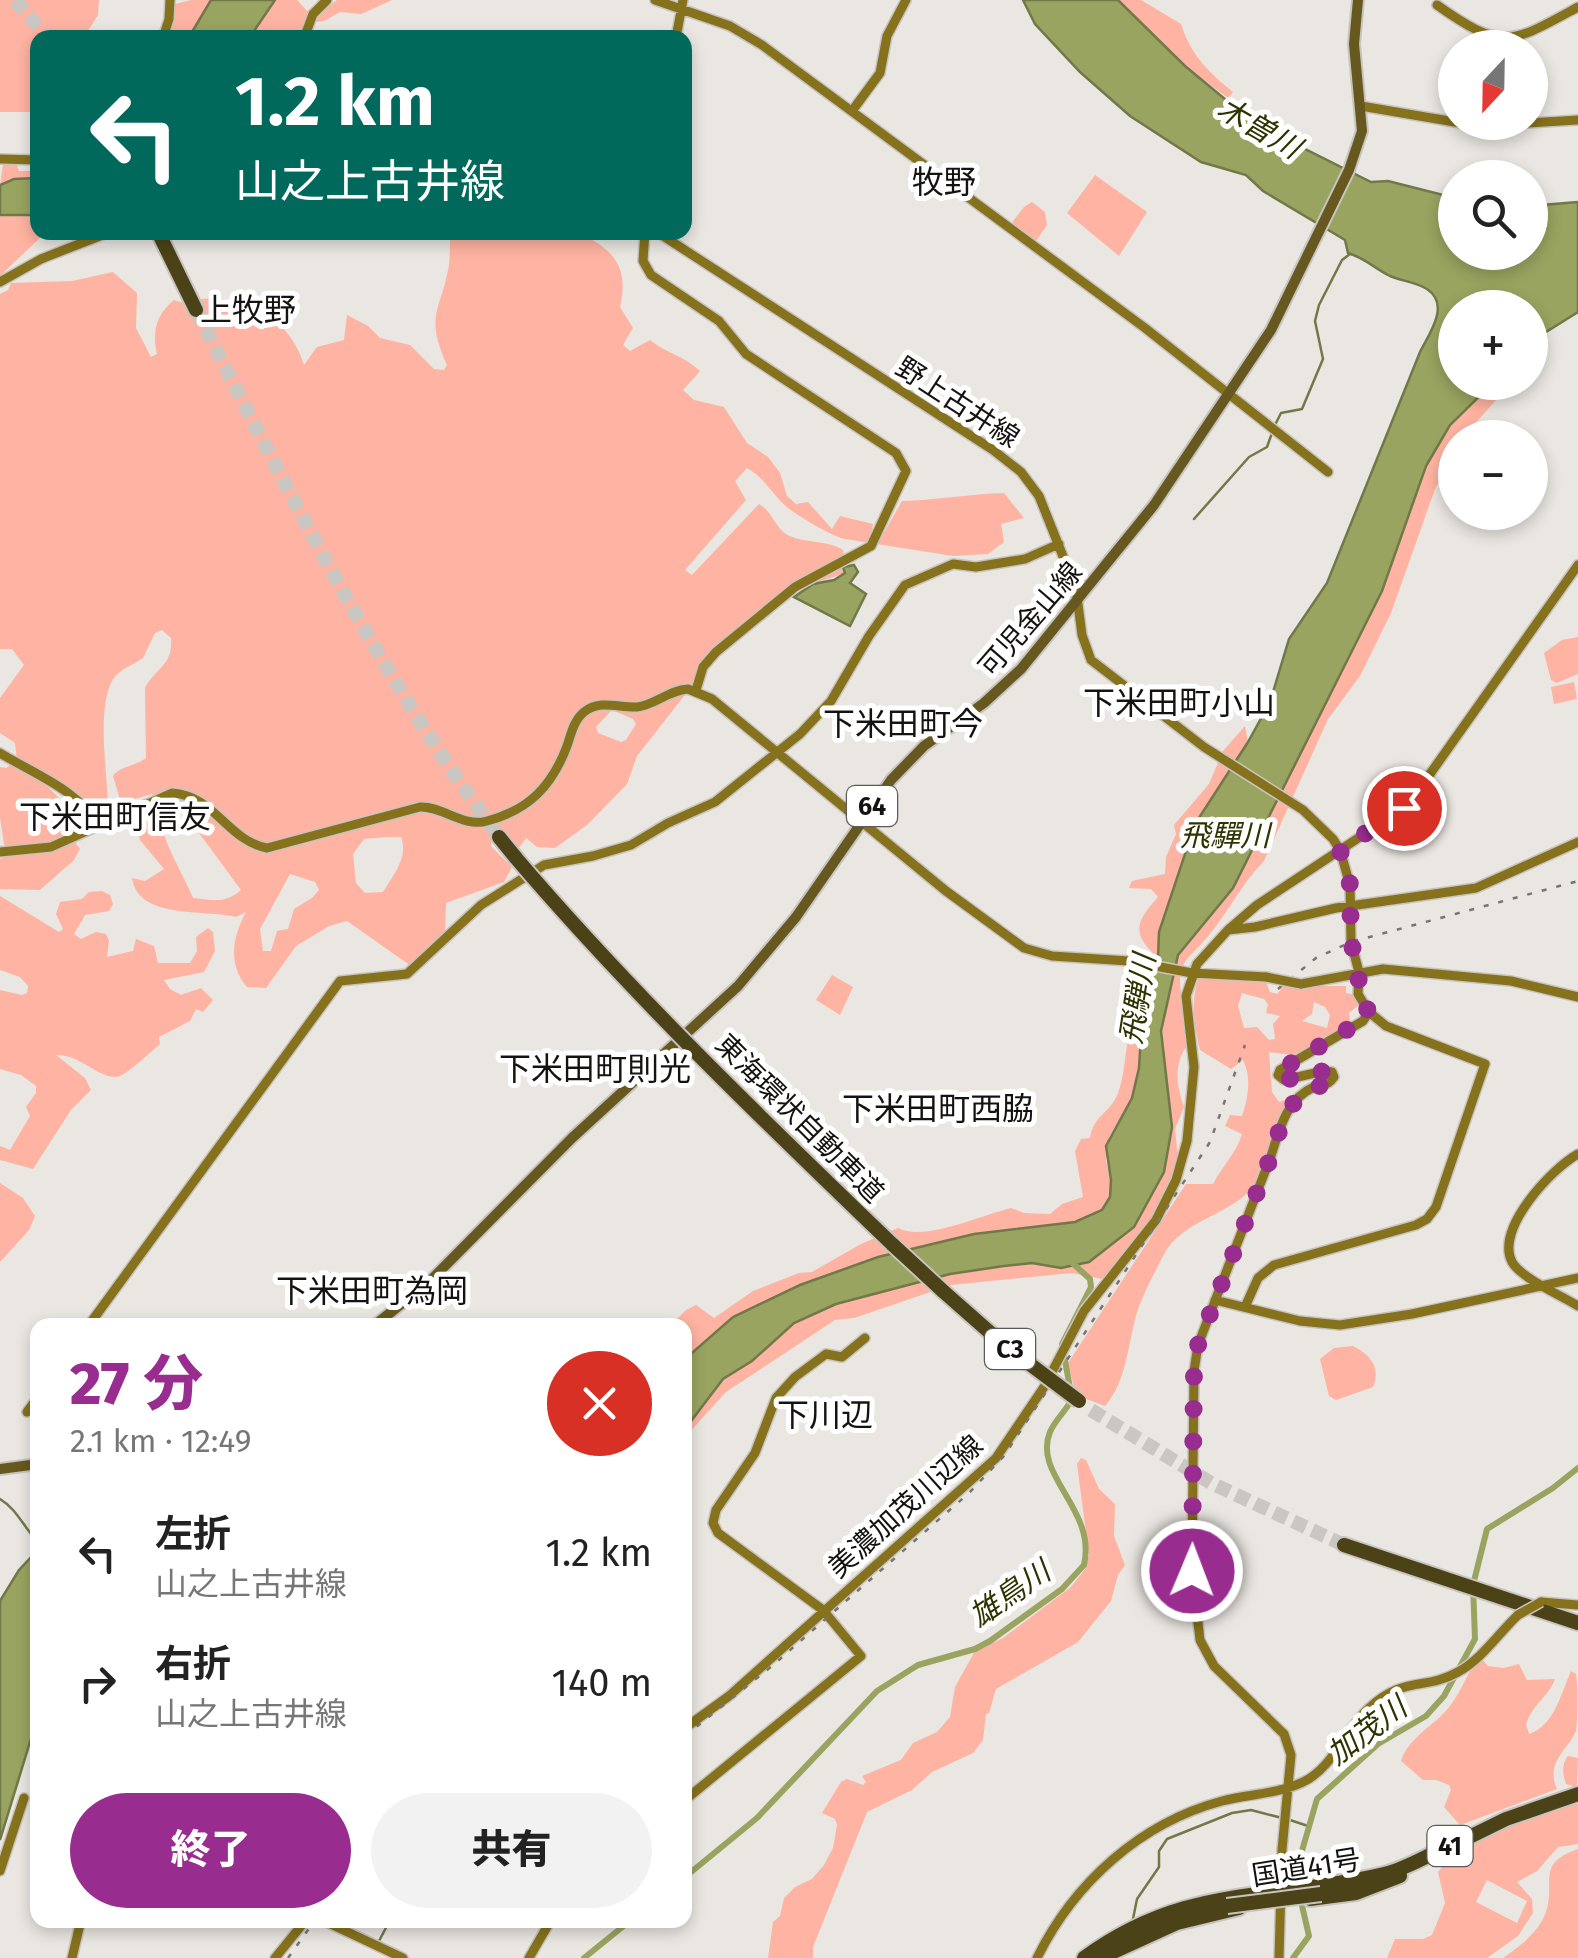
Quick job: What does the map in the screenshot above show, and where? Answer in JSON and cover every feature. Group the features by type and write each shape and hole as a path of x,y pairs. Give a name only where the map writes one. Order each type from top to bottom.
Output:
{"highway":[{"path":"162,240 193,303"},
{"name":"東海環状自動車道","path":"499,837 562,912 659,1014 890,1242 1003,1344 1085,1405"},
{"path":"1344,1546 1578,1621"},
{"name":"国道41号","path":"1321,1894 1384,1879 1522,1812 1578,1794"},
{"name":"国道41号","path":"1176,1918 1226,1906 1374,1884 1486,1830 1578,1794"},
{"name":"41","path":"1084,1958 1128,1930 1396,1870 1454,1844"},
{"name":"41","path":"1293,1895 1365,1890 1412,1869"},
{"name":"41","path":"1096,1958 1176,1918"}],"main road":[{"name":"可児金山線","path":"384,1318 432,1280 572,1138 738,986 796,916 908,761 1008,683 1172,481 1271,330 1350,170 1361,136 1354,30 1358,0"},
{"path":"0,1470 30,1465"}],"street":[{"path":"166,30 170,0"},
{"path":"307,30 314,14 327,0"},
{"path":"655,0 682,4 743,33 1230,392 1328,472"},
{"path":"852,111 880,72 886,36 906,0"},
{"path":"677,30 682,4"},
{"path":"1438,6 1487,36 1509,39 1532,32 1578,7"},
{"path":"1361,106 1478,126 1578,120"},
{"path":"0,159 30,160"},
{"path":"0,282 41,259 90,240"},
{"path":"644,240 642,261 651,275 719,320 752,358 896,453 906,471 871,546 795,587 716,652 703,667 696,690"},
{"name":"野上古井線","path":"669,240 1012,464 1039,496 1079,600 1082,634 1091,660 1228,762 1293,803 1323,827 1340,850"},
{"path":"94,1318 340,981 407,974 492,896 544,865 631,845 668,823 706,808 800,734 837,694 862,646 904,586 953,564 976,567 1025,559 1058,544"},
{"path":"1192,973 1228,930 1257,905 1404,808 1578,564"},
{"path":"0,852 51,847 172,793 185,794 206,804 246,841 267,848 425,807 472,822 485,822 523,807 546,788 561,763 578,719 589,708 606,704 636,707 680,689 696,690 1024,948 1052,956 1129,961 1192,973 1266,977 1301,984 1382,969 1511,981 1578,997"},
{"path":"0,753 68,792 100,827"},
{"path":"1228,930 1476,888 1578,842"},
{"path":"1245,1307 1258,1278 1280,1262 1416,1225 1430,1217 1484,1064 1386,1026 1369,1012 1358,994 1359,972 1351,942 1353,906 1340,850"},
{"name":"美濃加茂川辺線","path":"692,1723 722,1702 996,1458 1084,1311 1156,1220 1180,1168 1187,1141 1194,1067 1186,996 1192,973"},
{"path":"1279,1958 1293,1895 1288,1788 1291,1761 1287,1739 1214,1666 1199,1635 1192,1571 1194,1371 1198,1345 1280,1124 1304,1094 1315,1086 1327,1085 1334,1076 1324,1071 1284,1080 1279,1078 1280,1070 1363,1020 1369,1012"},
{"path":"1578,1154 1568,1159 1532,1196 1517,1219 1510,1242 1510,1256 1516,1268 1578,1306"},
{"path":"1215,1300 1340,1325 1412,1314 1578,1278"},
{"path":"692,1794 860,1657 823,1610 718,1533 713,1518 755,1453 773,1404 784,1390 815,1360 826,1354 842,1357 866,1338"},
{"path":"26,1412 30,1407"},
{"path":"1037,1958 1086,1883 1140,1838 1210,1805 1288,1788 1316,1775 1348,1731 1381,1698 1407,1684 1453,1675 1474,1660 1518,1615 1541,1602 1578,1605"},
{"path":"0,1871 24,1798"},
{"path":"72,1958 79,1928"},
{"path":"274,1958 299,1928"},
{"path":"339,1928 404,1958"},
{"path":"529,1958 547,1928"}],"shaded area":[{"path":"0,0 99,0 98,15 88,30 30,30 30,112 0,112"},
{"path":"211,0 193,30 168,30 175,4"},
{"path":"275,0 297,0 307,11 320,12 337,0 392,0 361,14 340,12 324,21 306,23 300,30 255,30"},
{"path":"1118,0 1141,0 1181,24 1201,62 1233,92 1228,98 1185,66"},
{"path":"3,164 30,171 30,178 0,185"},
{"path":"1095,175 1147,212 1119,256 1067,213"},
{"path":"1032,202 1045,212 1047,225 1036,241 1014,227 1013,221"},
{"path":"0,215 30,215 30,240 38,240 0,276"},
{"path":"450,240 591,240 602,246 620,271 620,307 633,328 623,345 630,351 650,340 700,371 683,390 694,400 724,407 747,443 768,457 780,473 787,496 796,504 808,502 832,529 840,516 873,524 871,535 881,538 902,501 1004,493 1024,518 1001,524 1004,542 988,554 953,556 845,539 788,508 747,468 735,481 746,500 685,570 692,575 759,504 786,534 843,550 845,573 777,596 712,648 695,682 637,756 627,784 587,825 555,848 537,847 526,838 518,849 503,833 492,837 491,846 512,867 504,882 446,903 445,935 411,966 347,921 329,926 296,946 266,988 247,987 234,959 238,931 246,912 236,917 159,907 137,891 132,878 145,881 164,869 140,840 135,826 152,815 161,802 152,794 121,803 113,776 146,758 145,688 167,660 171,647 171,638 162,630 155,633 143,658 115,677 107,694 105,814 47,774 43,782 81,820 81,827 71,837 80,849 74,860 40,890 0,889 0,859 6,856 0,818 0,767 6,768 17,760 15,743 0,733 0,698 24,665 12,649 0,649 0,294 11,283 72,281 113,272 137,293 136,328 151,357 157,354 155,331 159,318 174,300 202,309 201,299 217,298 258,305 266,311 292,339 304,365 317,347 344,340 347,315 380,338 410,345 434,369 444,370 447,365 435,323 449,265","holes":["612,710 636,724 621,742 598,733 596,727","173,809 191,813 199,833 241,890 224,899 193,898 162,826 160,816","401,837 401,859 383,892 365,893 356,883 353,854 364,839","290,874 315,882 319,890 294,909 288,929 277,931 271,951 263,951 260,929"]},
{"path":"1476,400 1496,400 1478,420 1455,420"},
{"path":"1438,446 1438,483 1391,613 1360,676 1328,719 1264,861 1181,969 1181,997 1189,1043 1177,1074 1184,1107 1175,1129 1178,1157 1165,1197 1145,1229 1102,1279 1072,1273 951,1285 854,1318 835,1320 726,1392 692,1429 692,1420 723,1379 752,1361 794,1323 836,1303 950,1274 1032,1263 1061,1268 1134,1227 1164,1172 1172,1127 1161,1031 1178,955 1233,888 1382,591 1426,467"},
{"path":"1578,637 1578,674 1557,683 1551,680 1544,653 1562,640"},
{"path":"1574,682 1577,699 1554,704 1551,687"},
{"path":"1245,726 1248,742 1195,824 1159,932 1158,958 1144,987 1139,1068 1132,1098 1109,1137 1106,1161 1110,1197 1102,1210 1075,1222 974,1234 878,1257 800,1285 733,1317 692,1353 692,1318 678,1318 696,1305 714,1318 753,1291 799,1273 812,1272 898,1228 938,1230 1011,1208 1050,1214 1062,1204 1083,1197 1075,1151 1081,1139 1090,1138 1095,1124 1118,1093 1132,1027 1130,993 1152,952 1139,930 1158,897 1151,889 1129,888 1132,881 1165,874 1166,857 1176,834 1174,825 1209,784 1223,751"},
{"path":"102,891 110,895 113,904 109,911 85,915 74,934 81,939 96,932 106,934 107,957 133,951 136,939 154,946 158,963 190,963 197,951 196,937 208,928 213,932 215,951 204,972 164,980 181,995 201,988 213,1000 203,1012 196,1009 190,1021 159,1037 160,1044 122,1075 108,1076 74,1059 56,1055 85,1078 91,1090 71,1110 33,1169 0,1160 0,1146 10,1150 30,1116 26,1107 36,1093 36,1086 21,1075 0,1069 0,990 22,995 27,993 28,986 20,977 0,970 0,896 59,932 63,929 56,914 60,902"},
{"path":"832,975 853,987 840,1015 816,1000"},
{"path":"1199,977 1266,982 1270,992 1277,994 1284,986 1346,986 1346,993 1357,995 1360,1004 1349,1013 1350,1023 1333,1039 1292,1055 1269,1052 1272,1092 1279,1102 1294,1097 1268,1163 1247,1193 1182,1233 1163,1256 1137,1312 1118,1385 1105,1406 1076,1395 1068,1363 1186,1184 1213,1184 1242,1134 1225,1126 1230,1115 1242,1116 1248,1088 1246,1067 1243,1060 1231,1069 1200,1050 1194,1013","holes":["1242,993 1264,999 1268,1004 1266,1013 1280,1016 1273,1024 1275,1039 1269,1040 1257,1027 1244,1028 1238,1006","1314,1002 1325,1007 1330,1015 1327,1028 1302,1021 1312,1014"]},
{"path":"0,1183 23,1198 35,1216 29,1230 0,1262"},
{"path":"1353,1346 1373,1363 1373,1387 1336,1400 1329,1396 1320,1359 1334,1348"},
{"path":"1081,1458 1086,1460 1099,1489 1115,1504 1114,1536 1125,1565 1111,1601 1078,1642 996,1689 986,1714 983,1740 973,1753 932,1772 912,1790 867,1812 813,1947 813,1958 768,1958 773,1922 780,1916 784,1898 812,1879 833,1848 837,1825 835,1819 822,1813 841,1782 847,1779 863,1785 866,1782 862,1776 901,1760 913,1743 937,1732 950,1717 955,1687 975,1651 1003,1638 1071,1587 1085,1569 1089,1555 1077,1464"},
{"path":"1479,1656 1488,1666 1504,1668 1519,1664 1527,1680 1555,1679 1529,1718 1529,1734 1551,1717 1571,1671 1576,1674 1577,1725 1555,1764 1557,1789 1460,1825 1444,1807 1451,1790 1449,1785 1423,1780 1401,1761 1416,1738 1450,1706"},
{"path":"1568,1756 1578,1758 1577,1787 1565,1781"},
{"path":"1578,1802 1578,1844 1558,1847 1537,1871 1517,1882 1532,1899 1533,1913 1518,1936 1487,1958 1387,1958 1395,1939 1423,1939 1432,1935 1445,1903 1438,1872 1452,1858 1484,1837","holes":["1487,1880 1527,1901 1517,1923 1476,1902"]},
{"path":"1578,1849 1578,1958 1503,1958 1539,1926 1546,1912 1552,1867"}],"water":[{"path":"211,0 275,0 255,30 193,30"},
{"name":"飛驒川","path":"1023,0 1118,0 1185,66 1255,124 1371,182 1388,181 1438,194 1438,270 1548,270 1548,204 1578,202 1578,312 1548,331 1548,290 1438,290 1438,311 1434,296 1427,289 1390,276 1348,253 1345,240 1263,191 1246,175 1201,162 1130,116 1080,72 1035,24"},
{"path":"30,178 30,215 0,215 0,185"},
{"name":"飛驒川","path":"1438,311 1438,400 1476,400 1455,420 1438,420 1438,446 1426,466 1382,591 1233,888 1178,955 1161,1031 1172,1127 1164,1172 1134,1227 1089,1262 1061,1268 1032,1263 950,1274 836,1304 794,1323 752,1361 723,1379 692,1420 692,1353 733,1317 800,1285 878,1257 974,1234 1075,1222 1102,1210 1110,1197 1106,1146 1132,1098 1139,1068 1144,987 1158,958 1159,932 1195,824 1270,702 1289,639 1327,583"},
{"path":"854,565 858,572 850,583 866,594 850,626 794,597 813,584 834,580 845,573 843,567"},
{"path":"30,1558 30,1742 0,1840 0,1601"}],"waterway":[{"path":"1275,425 1281,413 1302,409 1323,359 1315,321 1319,305 1342,260 1350,254"},
{"path":"1194,519 1249,457 1267,447 1272,433"},
{"name":"雄鳥川","path":"692,1871 757,1818 877,1691 918,1665 990,1641 1062,1589 1084,1565 1086,1545 1082,1527 1056,1478 1047,1448 1052,1428 1072,1399 1062,1344 1091,1287 1090,1279 1069,1260"},
{"name":"加茂川","path":"1293,1958 1309,1936 1295,1875 1317,1799 1378,1744 1426,1716 1444,1696 1475,1639 1473,1585 1487,1529 1578,1468"},
{"path":"0,1499 30,1532"},
{"path":"1132,1924 1137,1899 1159,1867 1159,1851 1167,1839 1232,1813 1251,1810 1282,1818"},
{"path":"1290,1820 1308,1826"},
{"path":"378,1943 386,1928"},
{"name":"雄鳥川","path":"584,1958 621,1928"}],"tunnel":[{"path":"15,0 41,30"},
{"path":"196,310 300,513 374,646 499,837"},
{"path":"1091,1410 1211,1483 1344,1545"}],"railway":[{"path":"1278,989 1316,958 1351,942 1578,881"},
{"path":"692,1730 772,1666 969,1493 1004,1456 1210,1142 1245,1045"},
{"path":"288,1958 309,1928"}],"district":[{"name":"牧野","path":"944,182"},
{"name":"上牧野","path":"248,310"},
{"name":"下米田町小山","path":"1179,703"},
{"name":"下米田町今","path":"903,724"},
{"name":"下米田町信友","path":"115,817"},
{"name":"下米田町則光","path":"595,1069"},
{"name":"下米田町西脇","path":"938,1109"},
{"name":"下米田町為岡","path":"372,1291"},
{"name":"下川辺","path":"825,1415"}],"route":[{"path":"1192,1571 1194,1371 1198,1345 1280,1124 1304,1094 1315,1086 1327,1085 1334,1076 1324,1071 1284,1080 1279,1078 1280,1070 1311,1054 1369,1012 1358,994 1359,972 1351,942 1353,906 1340,850 1404,808"}],"water label":[{"name":"木曽川","path":"1259,128"},
{"name":"飛騨川","path":"1138,999"}]}
